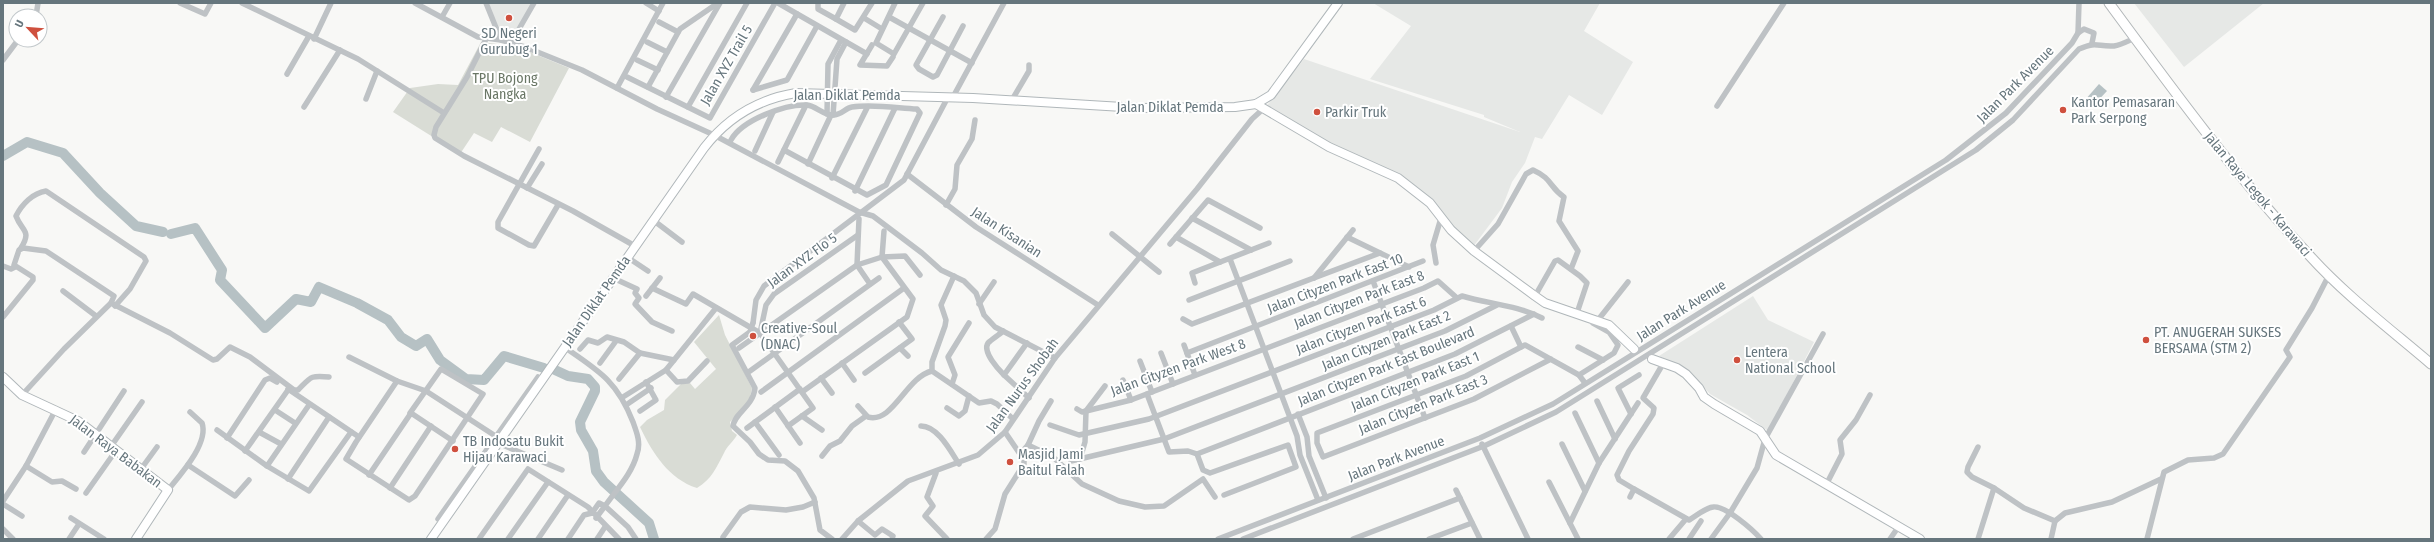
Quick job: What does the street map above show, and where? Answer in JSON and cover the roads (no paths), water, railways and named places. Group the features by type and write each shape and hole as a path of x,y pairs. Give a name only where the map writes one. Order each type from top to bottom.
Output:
{"main road":[{"name":"Jalan Raya Legok - Karawaci","path":"2109,3 2185,106 2242,178 2329,274 2431,364"}],"street":[{"path":"180,3 205,14 211,3"},
{"path":"242,3 340,50 377,71 444,113"},
{"path":"287,74 312,37 331,3"},
{"path":"415,3 478,37 501,40 544,53 714,135 859,212 873,216 922,253 941,270 964,281 976,293 984,315 1003,331 1056,358"},
{"path":"442,17 450,3"},
{"path":"486,3 501,40"},
{"path":"512,43 534,3"},
{"path":"646,3 659,11"},
{"path":"617,88 664,3"},
{"path":"648,88 680,29 719,3"},
{"path":"666,97 719,3"},
{"path":"627,77 688,107 747,3"},
{"path":"777,3 785,5 817,26 867,54"},
{"name":"Jalan XYZ Trail 5","path":"688,107 710,118 777,3"},
{"path":"818,3 818,9 855,30 864,18 872,3"},
{"path":"836,19 844,3"},
{"path":"896,3 876,43 894,54 923,3"},
{"path":"832,539 820,530 815,502 808,485 790,463 768,460 733,426 734,421 747,408 754,395 755,388 732,345 750,332 753,323 756,300 764,286 838,231 859,212 904,180 1004,3"},
{"name":"Jalan Diklat Pemda","path":"431,539 459,494 498,439 517,409 564,347 652,220 714,135 746,110 763,102 796,94 950,97 1139,108 1259,107 1271,95 1338,3"},
{"path":"1717,106 1784,3"},
{"path":"2078,33 2079,3"},
{"path":"797,14 753,90 787,80 817,26"},
{"path":"889,17 971,62"},
{"path":"943,17 916,65 919,69 936,76 963,26"},
{"path":"864,18 882,29"},
{"path":"658,22 678,32"},
{"path":"2078,33 2084,29 2090,29 2094,33 2092,43 2112,46 2135,38"},
{"name":"Jalan Park Avenue","path":"1218,539 1480,438 1553,404 1946,160 1998,121 2072,43 2078,33"},
{"path":"486,39 467,77 444,113 434,132 435,138 471,160 519,183 635,246"},
{"path":"808,164 830,114 831,94 837,59 844,41"},
{"path":"647,42 667,52"},
{"name":"Jalan Park Avenue","path":"1243,539 1484,446 1556,412 1951,168 2004,128 2080,49 2092,43"},
{"path":"872,45 860,65 887,66 893,57"},
{"path":"3,60 12,48"},
{"path":"304,107 340,50"},
{"path":"637,60 658,70"},
{"path":"2055,61 2062,68"},
{"path":"1012,100 1029,72 1029,65"},
{"path":"366,99 377,71"},
{"path":"778,162 806,105"},
{"path":"731,140 742,127 773,112 806,105 830,114 841,114 852,107 917,109 920,113 886,185 870,194 864,195 784,150"},
{"path":"1259,107 1329,147 1398,178 1430,203 1451,230 1474,251 1535,296 1545,303 1577,313 1595,322 1609,332 1618,345 1614,353 1579,375"},
{"name":"Jalan Nurus Shobah","path":"842,539 858,521 908,481 918,476 936,473 978,455 1005,432 1056,358 1098,305 1197,189 1252,119 1259,107"},
{"path":"832,178 867,108"},
{"path":"855,190 894,108"},
{"path":"754,151 773,112"},
{"path":"946,205 955,189 957,165 972,139 975,120"},
{"path":"1998,121 2004,128"},
{"path":"1990,128 1997,134"},
{"path":"539,149 498,222 500,229 529,245 534,246 558,205"},
{"path":"527,188 542,164"},
{"path":"1474,251 1498,224 1526,174 1529,170 1533,170 1545,175 1555,190 1564,197 1559,221 1578,251 1570,268"},
{"name":"Jalan Kisanian","path":"907,174 946,205 1098,305"},
{"path":"15,267 14,263 26,235 25,229 16,216 28,200 39,192 46,191 144,257 146,261 137,277 113,305 96,316 22,395"},
{"path":"1170,244 1208,200 1260,228"},
{"path":"1192,218 1251,250"},
{"path":"1436,264 1433,245 1441,218"},
{"path":"859,219 856,265 870,284"},
{"path":"652,220 682,242"},
{"path":"1314,278 1353,230"},
{"path":"747,428 775,407 821,378 907,317 913,299 882,257 884,231"},
{"path":"1112,234 1159,272"},
{"name":"Jalan XYZ Flo 5","path":"760,332 766,305 774,294 858,235"},
{"path":"1176,237 1220,262"},
{"path":"1347,237 1409,267"},
{"path":"1195,283 1192,273 1269,243"},
{"path":"21,248 46,251 112,294 114,300 113,305"},
{"path":"1183,319 1192,324 1380,253"},
{"path":"738,348 856,265 882,257 905,256 920,275"},
{"path":"627,257 648,271"},
{"path":"1230,259 1282,394 1297,436 1300,455 1318,500"},
{"path":"1189,300 1290,261"},
{"name":"Jalan Cityzen Park East 10","path":"1187,353 1423,261"},
{"path":"1535,296 1555,261 1561,262 1587,283 1577,313"},
{"path":"3,266 11,269 15,267 33,276 33,280 3,317"},
{"path":"2147,539 2164,472 2188,460 2214,458 2223,454 2290,357 2286,350 2312,308 2329,274"},
{"path":"932,371 932,362 946,320 941,305 954,276"},
{"path":"613,278 637,289 635,292 639,298 635,304 652,322 672,331"},
{"path":"646,296 660,278"},
{"path":"750,370 879,278"},
{"path":"1373,281 1425,418"},
{"name":"Jalan Cityzen Park East 8","path":"1264,349 1438,281 1457,298"},
{"path":"979,304 994,282"},
{"path":"1595,322 1628,282"},
{"path":"652,288 686,304 693,294 760,332 813,408 788,426"},
{"path":"761,392 904,288"},
{"path":"63,291 96,316"},
{"path":"1457,298 1462,296 1497,305 1523,309 1542,318"},
{"name":"Jalan Cityzen Park East 6","path":"1084,434 1155,416 1434,310 1457,298"},
{"path":"113,305 170,333 213,360 217,359 230,347 250,357 294,390 298,390 309,378 314,376 329,377"},
{"name":"Jalan Cityzen Park East 2","path":"1071,461 1164,439 1445,331 1497,305"},
{"path":"623,397 646,382 654,380 666,370 716,308"},
{"name":"Jalan Cityzen Park East Boulevard","path":"1197,454 1455,354 1534,314"},
{"path":"865,373 912,339 899,322"},
{"path":"1595,322 1609,325 1634,349"},
{"path":"952,384 955,375 948,357 969,323"},
{"path":"1511,326 1521,347 1525,345 1551,359 1579,375 1585,383"},
{"path":"1003,331 988,343 987,346 992,363 1029,398"},
{"path":"1711,539 1730,513 1757,468 1765,439 1823,334"},
{"path":"580,349 588,340 598,343 607,338 624,342 640,353 674,360"},
{"path":"600,363 616,341"},
{"path":"1004,376 1027,343"},
{"path":"1184,345 1195,375"},
{"path":"564,347 612,383 623,397 638,435 639,446 631,469 596,518"},
{"name":"Jalan Cityzen Park East 1","path":"1323,457 1317,443 1317,433 1466,376 1521,347"},
{"path":"1578,347 1603,360"},
{"path":"900,348 908,356"},
{"name":"Jalan Cityzen Park West 8","path":"1077,409 1086,411 1131,400 1264,349"},
{"path":"619,379 640,353"},
{"path":"1161,353 1173,384"},
{"path":"349,357 397,381 426,391 498,439 562,470"},
{"name":"Jalan Cityzen Park East 3","path":"1323,457 1474,399 1551,359"},
{"path":"1652,359 1664,362 1686,374 1699,388 1704,397 1755,428 1776,455 1920,539"},
{"path":"1140,361 1155,416 1169,452 1188,451 1197,454 1203,470 1210,474 1288,445 1296,467 1224,495"},
{"path":"666,370 677,382 688,381 707,362"},
{"path":"1664,362 1643,398 1654,408 1653,414 1629,451 1617,476 1619,480 1689,520 1712,507 1718,507 1730,513 1761,539"},
{"path":"842,363 854,380"},
{"path":"337,453 369,475 390,488 407,500 412,500 468,418 482,396 482,392 441,369 369,475"},
{"path":"932,371 979,402 994,402 1013,419"},
{"path":"858,406 866,416 877,418 887,414 917,378 932,371"},
{"path":"1631,414 1618,388 1639,375"},
{"name":"Jalan Raya Babakan","path":"3,377 22,395 56,409 96,433 168,490"},
{"path":"517,409 538,377"},
{"path":"821,378 832,393"},
{"path":"227,438 265,380 275,380 309,405 359,437"},
{"path":"626,405 651,390 654,380"},
{"path":"1123,380 1131,400"},
{"path":"346,459 397,381"},
{"path":"640,410 656,400 646,382"},
{"path":"1080,459 1086,442 1084,434 1086,411 1105,386"},
{"path":"245,451 288,390"},
{"path":"84,452 124,391"},
{"path":"1826,485 1842,454 1840,440 1856,420 1870,395"},
{"path":"947,408 959,416 965,411 969,396"},
{"path":"1020,454 1028,445 1039,420 1051,401"},
{"path":"1597,401 1615,439"},
{"path":"86,493 142,402"},
{"path":"1570,523 1599,463 1638,403"},
{"path":"1553,404 1556,412"},
{"path":"267,466 295,423 309,405"},
{"path":"775,407 800,443"},
{"path":"22,516 3,500 26,466 56,409"},
{"path":"274,410 295,423"},
{"path":"136,539 168,490 188,465 203,440 202,423 190,412"},
{"path":"410,413 453,441"},
{"path":"1574,413 1599,463"},
{"path":"1298,414 1307,436 1309,456 1326,498"},
{"path":"802,416 822,430"},
{"path":"822,456 830,446 840,441 852,426 866,416"},
{"path":"288,479 329,417"},
{"path":"755,422 778,455"},
{"path":"1050,425 1079,435 1084,434"},
{"path":"390,488 431,426"},
{"path":"921,426 927,426 940,438 959,464"},
{"path":"217,430 267,466 309,491 351,432"},
{"path":"259,432 281,444"},
{"path":"986,539 999,520 1005,494 1022,468 1024,460 1005,432"},
{"path":"1480,438 1528,539"},
{"path":"1562,444 1585,491"},
{"path":"1028,445 1053,457 1082,484 1119,501 1145,507 1164,506 1203,479 1215,497"},
{"path":"141,469 157,447"},
{"path":"1978,447 1967,472 1972,477 1994,488 2024,508 2055,521"},
{"path":"188,465 235,496 249,480"},
{"path":"26,466 52,482 62,481 76,489"},
{"path":"479,539 528,469 588,508 596,518 619,539"},
{"path":"936,473 927,497 933,506 926,512 925,516 947,539"},
{"path":"2051,539 2055,521 2064,513 2112,502 2161,479"},
{"path":"508,539 548,482"},
{"path":"1550,482 1578,539"},
{"path":"1978,539 1994,488"},
{"path":"1630,497 1634,489"},
{"path":"1456,490 1480,539"},
{"path":"438,519 459,494"},
{"path":"538,539 568,495"},
{"path":"1353,539 1460,498"},
{"path":"723,537 741,512 750,507 786,510 803,507 815,502"},
{"path":"568,539 584,515 592,513 599,503 605,506 628,527 636,539"},
{"path":"1280,515 1283,524"},
{"path":"71,518 95,537 104,539"},
{"path":"1669,539 1686,519"},
{"path":"858,521 875,535 882,529 893,536 892,539"},
{"path":"1689,539 1701,521"},
{"path":"1430,539 1472,523"},
{"path":"69,539 79,524"},
{"path":"1890,539 1899,526"},
{"path":"597,539 606,527"},
{"path":"3,528 13,539"}],"waterway":[{"path":"3,156 27,142 63,153 100,193 136,226 163,232"},
{"path":"171,234 195,228 222,270 220,280 265,328 296,299 311,302 319,287 357,303 388,320 401,337 416,346 427,339 440,360 466,379 484,380 504,356 544,368"},
{"path":"555,370 568,376 588,379 595,387 595,391 580,422 581,430 593,451 596,471 604,482 649,523 654,539"}],"place":[{"name":"SD Negeri Gurubug 1","path":"509,18"},
{"name":"Kantor Pemasaran Park Serpong","path":"2063,110"},
{"name":"Parkir Truk","path":"1317,112"},
{"name":"Creative-Soul (DNAC)","path":"753,336"},
{"name":"PT. ANUGERAH SUKSES BERSAMA (STM 2)","path":"2146,340"},
{"name":"Lentera National School","path":"1737,360"},
{"name":"TB Indosatu Bukit Hijau Karawaci","path":"455,449"},
{"name":"Masjid Jami Baitul Falah","path":"1010,462"}],"park label":[{"name":"TPU Bojong Nangka","path":"505,86"}]}
